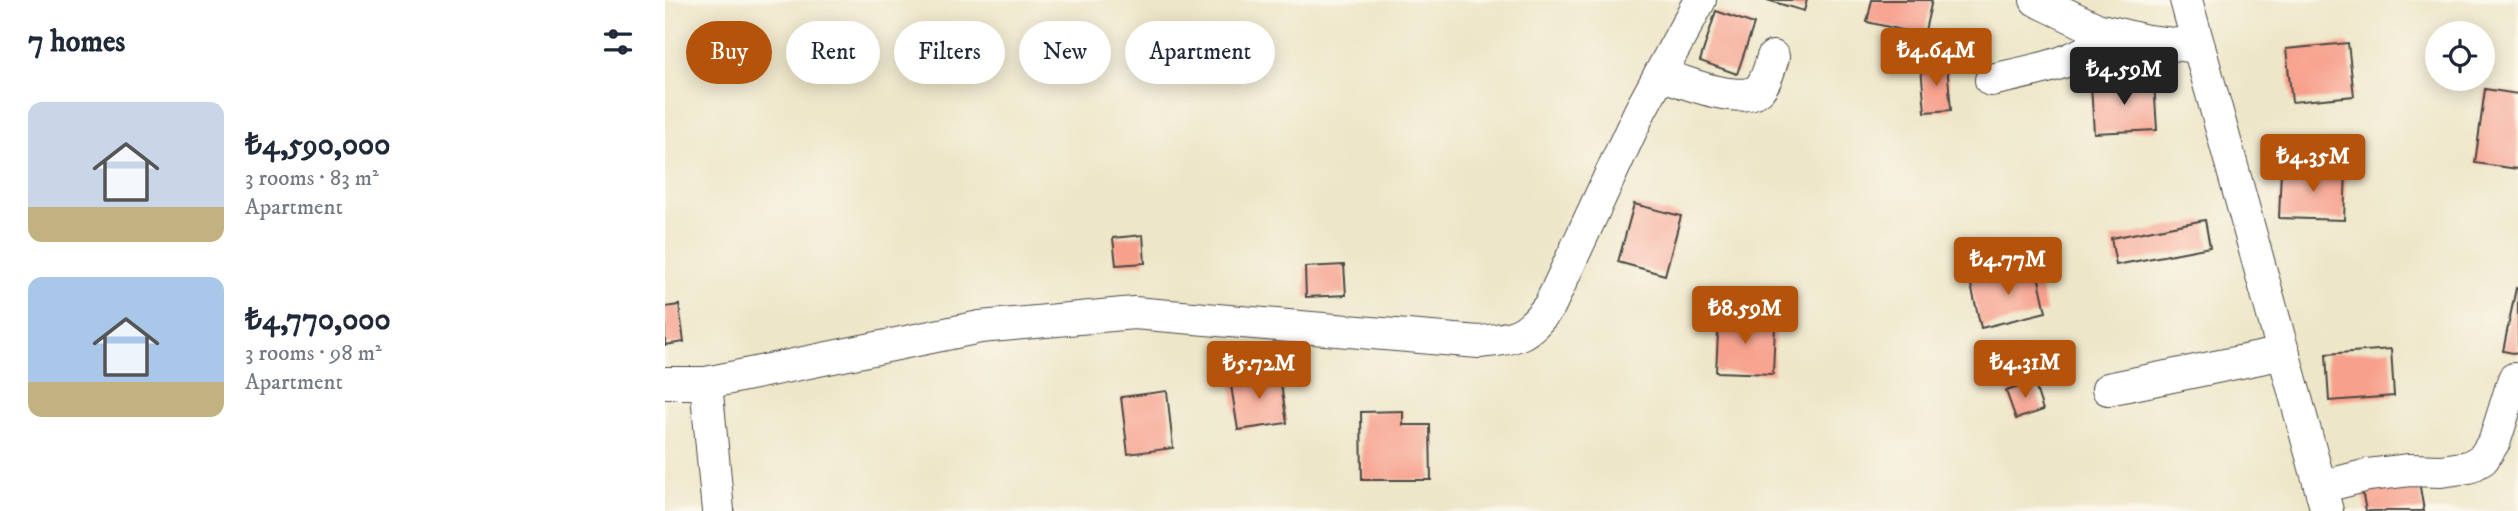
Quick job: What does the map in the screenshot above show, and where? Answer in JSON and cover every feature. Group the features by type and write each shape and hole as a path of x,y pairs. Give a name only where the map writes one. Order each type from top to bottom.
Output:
{"street":[{"path":"665,383 706,383 980,327 1134,313 1479,342 1513,338 1535,326 1550,304 1640,111 1700,0"},
{"path":"2036,0 2097,29 2147,41 2199,47"},
{"path":"2186,0 2284,353 2319,504 2368,475 2410,470 2441,471 2469,467 2483,459 2495,440 2514,379"},
{"path":"1991,80 2065,62 2092,50 2115,33"},
{"path":"1660,74 1726,94 1749,96 1760,88 1773,57"},
{"path":"2108,389 2284,353"},
{"path":"706,383 718,511"}],"building":[{"path":"1767,0 1807,0 1804,11"},
{"path":"1872,0 1932,0 1924,35 1867,22"},
{"path":"1716,11 1754,24 1737,74 1700,61"},
{"path":"2348,43 2354,96 2292,102 2286,49"},
{"path":"1947,65 1951,110 1925,112 1921,67"},
{"path":"2154,81 2157,130 2094,133 2091,85"},
{"path":"2485,91 2518,94 2518,169 2475,163"},
{"path":"2281,169 2346,170 2344,220 2279,218"},
{"path":"1634,204 1681,216 1665,275 1618,262"},
{"path":"2205,220 2210,247 2116,265 2111,238"},
{"path":"1143,235 1145,263 1116,265 1113,238"},
{"path":"1344,265 1346,295 1306,297 1305,267"},
{"path":"2036,266 2046,312 1981,328 1970,281"},
{"path":"2516,288 2518,289 2518,354 2503,351"},
{"path":"679,305 684,342 665,345 665,307"},
{"path":"1719,313 1739,314 1738,323 1775,325 1773,374 1716,372"},
{"path":"2391,349 2394,396 2329,401 2326,354"},
{"path":"1279,372 1287,423 1238,430 1230,379"},
{"path":"2034,382 2043,410 2016,419 2006,391"},
{"path":"1167,391 1173,448 1128,454 1121,397"},
{"path":"1403,411 1403,425 1430,425 1431,480 1362,480 1361,412"},
{"path":"2418,475 2424,511 2366,511 2361,485"}]}
